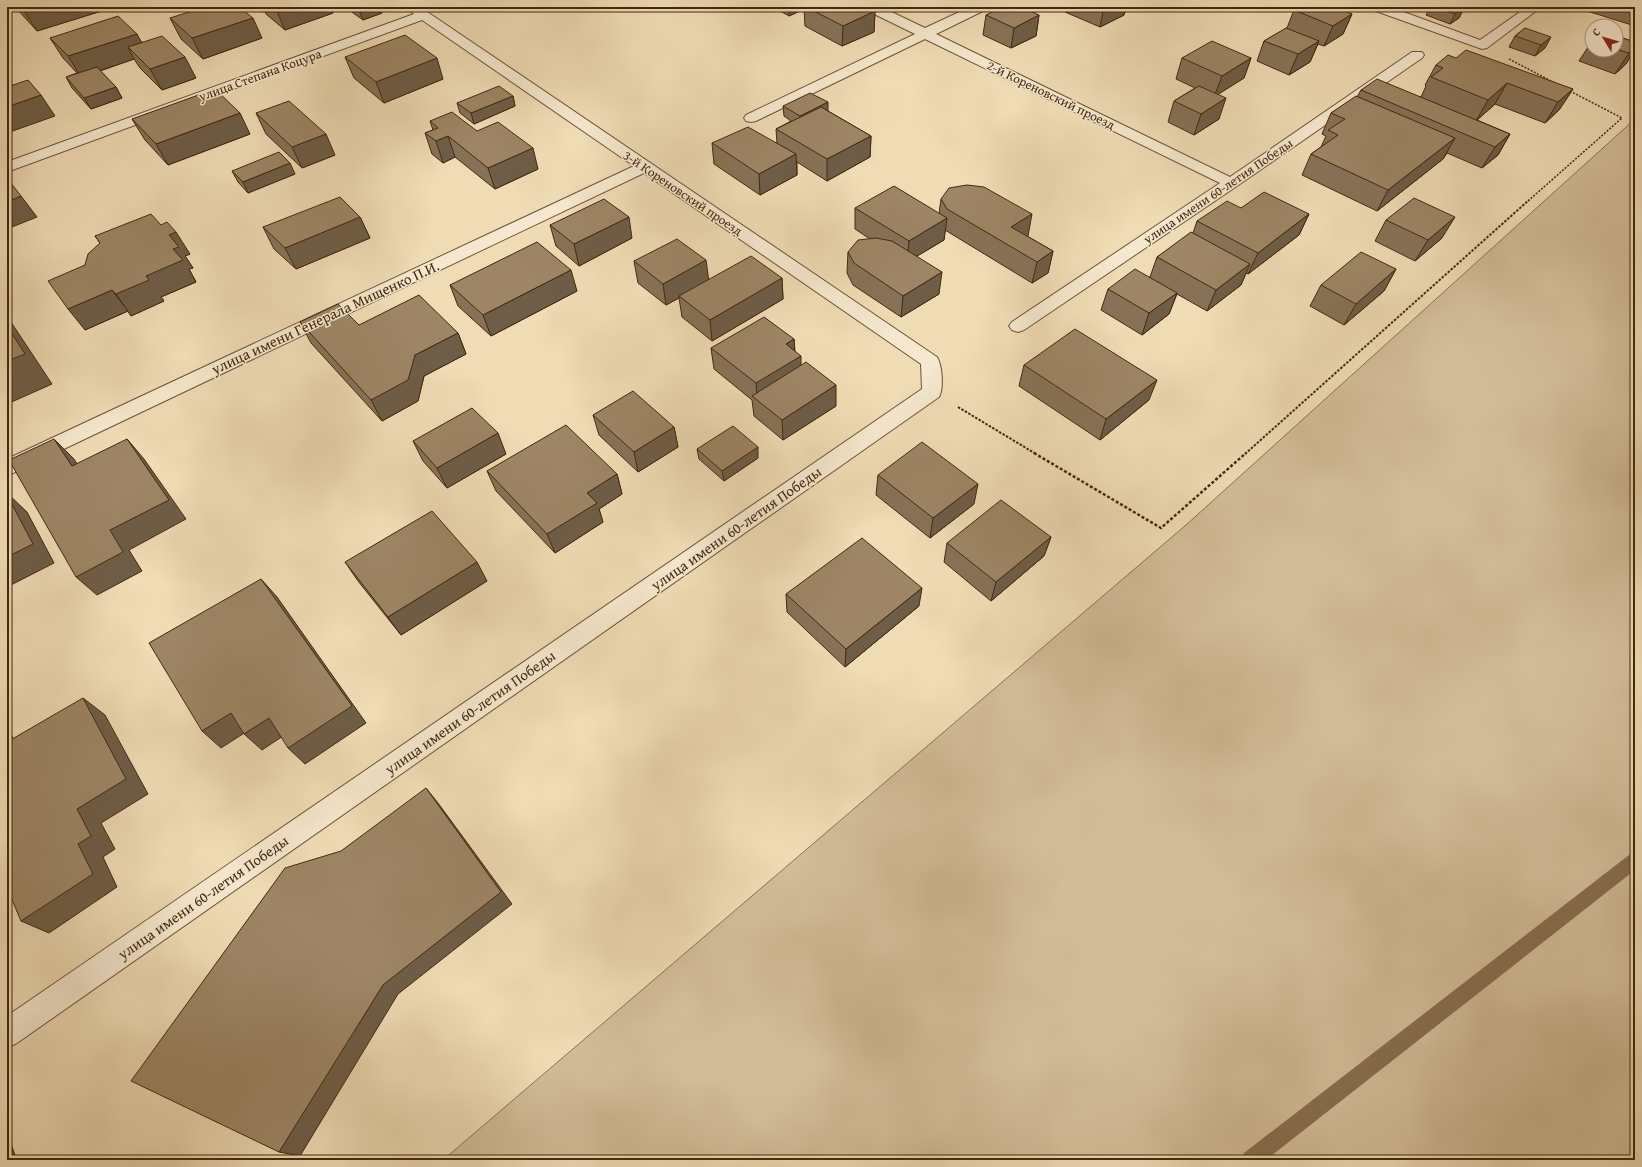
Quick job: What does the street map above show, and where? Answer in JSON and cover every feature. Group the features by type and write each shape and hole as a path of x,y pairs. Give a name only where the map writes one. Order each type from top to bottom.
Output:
{"street":[{"name":"2-й Кореновский проезд","path":"871,7 1231,183"},
{"path":"751,118 980,7"},
{"path":"1378,7 1482,45 1535,7"},
{"name":"3-й Кореновский проезд","path":"417,11 643,167 930,361 932,392"},
{"name":"улица Степана Коцура","path":"7,167 417,11"},
{"name":"улица имени 60-летия Победы","path":"1018,326 1231,183 1417,55"},
{"name":"улица имени Генерала Мищенко П.И.","path":"7,468 643,167"},
{"name":"улица имени 60-летия Победы","path":"7,1033 932,392"}],"path":[{"path":"1482,45 1560,85"},
{"path":"932,392 1161,528 1622,118 1566,89"}],"shaded area":[{"path":"1635,119 1635,1160 443,1160 1186,525"}],"building":[{"path":"21,7 37,7 24,11"},
{"path":"205,7 239,7 253,18 192,38 170,18"},
{"path":"273,7 284,7 276,9"},
{"path":"355,7 366,7 359,10"},
{"path":"806,7 867,7 875,11 843,26"},
{"path":"1002,7 1021,7 1039,15 1014,28 986,15"},
{"path":"1299,7 1334,7 1352,14 1333,26 1294,10"},
{"path":"1436,7 1461,7 1464,8 1455,14"},
{"path":"118,16 137,34 68,56 50,38"},
{"path":"1286,28 1319,41 1298,54 1264,41"},
{"path":"1525,28 1551,37 1541,45 1515,36"},
{"path":"405,35 437,58 376,82 345,57"},
{"path":"162,36 185,57 150,69 128,47"},
{"path":"1624,39 1635,42 1635,48 1629,53 1624,51"},
{"path":"1212,41 1251,58 1222,76 1182,58"},
{"path":"1466,50 1573,89 1558,102 1507,83 1488,100 1431,77 1443,68 1436,65 1448,55 1456,58"},
{"path":"97,67 116,87 84,98 66,77"},
{"path":"1377,79 1510,134 1495,147 1361,90"},
{"path":"28,80 41,95 7,107 7,87"},
{"path":"499,86 513,96 471,113 457,103"},
{"path":"1199,86 1226,98 1201,114 1174,101"},
{"path":"215,89 240,113 156,144 132,119"},
{"path":"810,93 828,102 800,116 783,106"},
{"path":"1356,96 1455,138 1388,190 1311,154 1338,135 1328,130 1345,119 1331,113"},
{"path":"289,101 326,134 292,147 256,113"},
{"path":"821,107 871,136 827,159 776,129"},
{"path":"452,112 477,131 498,122 533,148 488,168 448,136 436,141 425,133 438,128 430,121"},
{"path":"748,127 796,154 759,174 712,143"},
{"path":"279,152 290,163 243,182 232,171"},
{"path":"7,178 21,196 7,202"},
{"path":"967,185 984,187 1032,214 1011,227 1053,251 1037,262 947,209 941,199 949,188"},
{"path":"894,186 947,218 909,241 855,208"},
{"path":"1264,192 1309,214 1258,253 1197,221 1227,201 1241,208"},
{"path":"340,197 360,217 285,248 263,227"},
{"path":"1414,198 1455,217 1428,240 1386,220"},
{"path":"604,199 629,217 574,244 550,225"},
{"path":"151,214 161,225 167,222 176,232 169,235 179,247 173,249 183,260 146,276 149,280 116,294 112,290 68,309 48,281 85,265 88,254 100,243 95,236"},
{"path":"1191,232 1250,264 1216,290 1157,257"},
{"path":"876,238 892,241 942,272 903,296 854,263 848,252 858,240"},
{"path":"677,239 706,260 663,284 634,261"},
{"path":"537,242 571,270 483,315 450,285"},
{"path":"1361,252 1396,269 1356,304 1321,285"},
{"path":"751,256 782,278 710,320 679,296"},
{"path":"1135,269 1177,293 1149,313 1108,289"},
{"path":"419,295 458,333 415,355 408,380 371,400 300,322 338,304 359,325"},
{"path":"764,317 794,339 786,344 801,356 756,383 711,348"},
{"path":"7,326 25,354 7,361"},
{"path":"1075,329 1157,380 1106,419 1024,365"},
{"path":"806,362 836,385 782,420 752,396"},
{"path":"633,391 674,427 634,452 593,415"},
{"path":"472,408 498,433 437,468 413,441"},
{"path":"566,425 617,474 587,493 597,503 547,534 487,471"},
{"path":"733,426 758,447 722,471 697,449"},
{"path":"54,439 72,466 127,439 169,500 110,530 123,552 76,577 9,460"},
{"path":"922,442 978,484 933,518 878,475"},
{"path":"7,495 33,544 7,557"},
{"path":"1001,500 1051,537 996,582 947,543"},
{"path":"432,511 477,562 388,617 345,562"},
{"path":"862,538 922,588 846,649 786,594"},
{"path":"261,579 352,706 288,748 269,718 244,734 231,713 202,731 149,643"},
{"path":"83,698 126,779 77,809 91,836 78,844 93,874 21,921 7,888 7,742"},
{"path":"426,788 501,892 383,985 279,1152 131,1081 285,868 341,851"}],"waterway":[{"path":"1251,1160 1635,860"}]}
